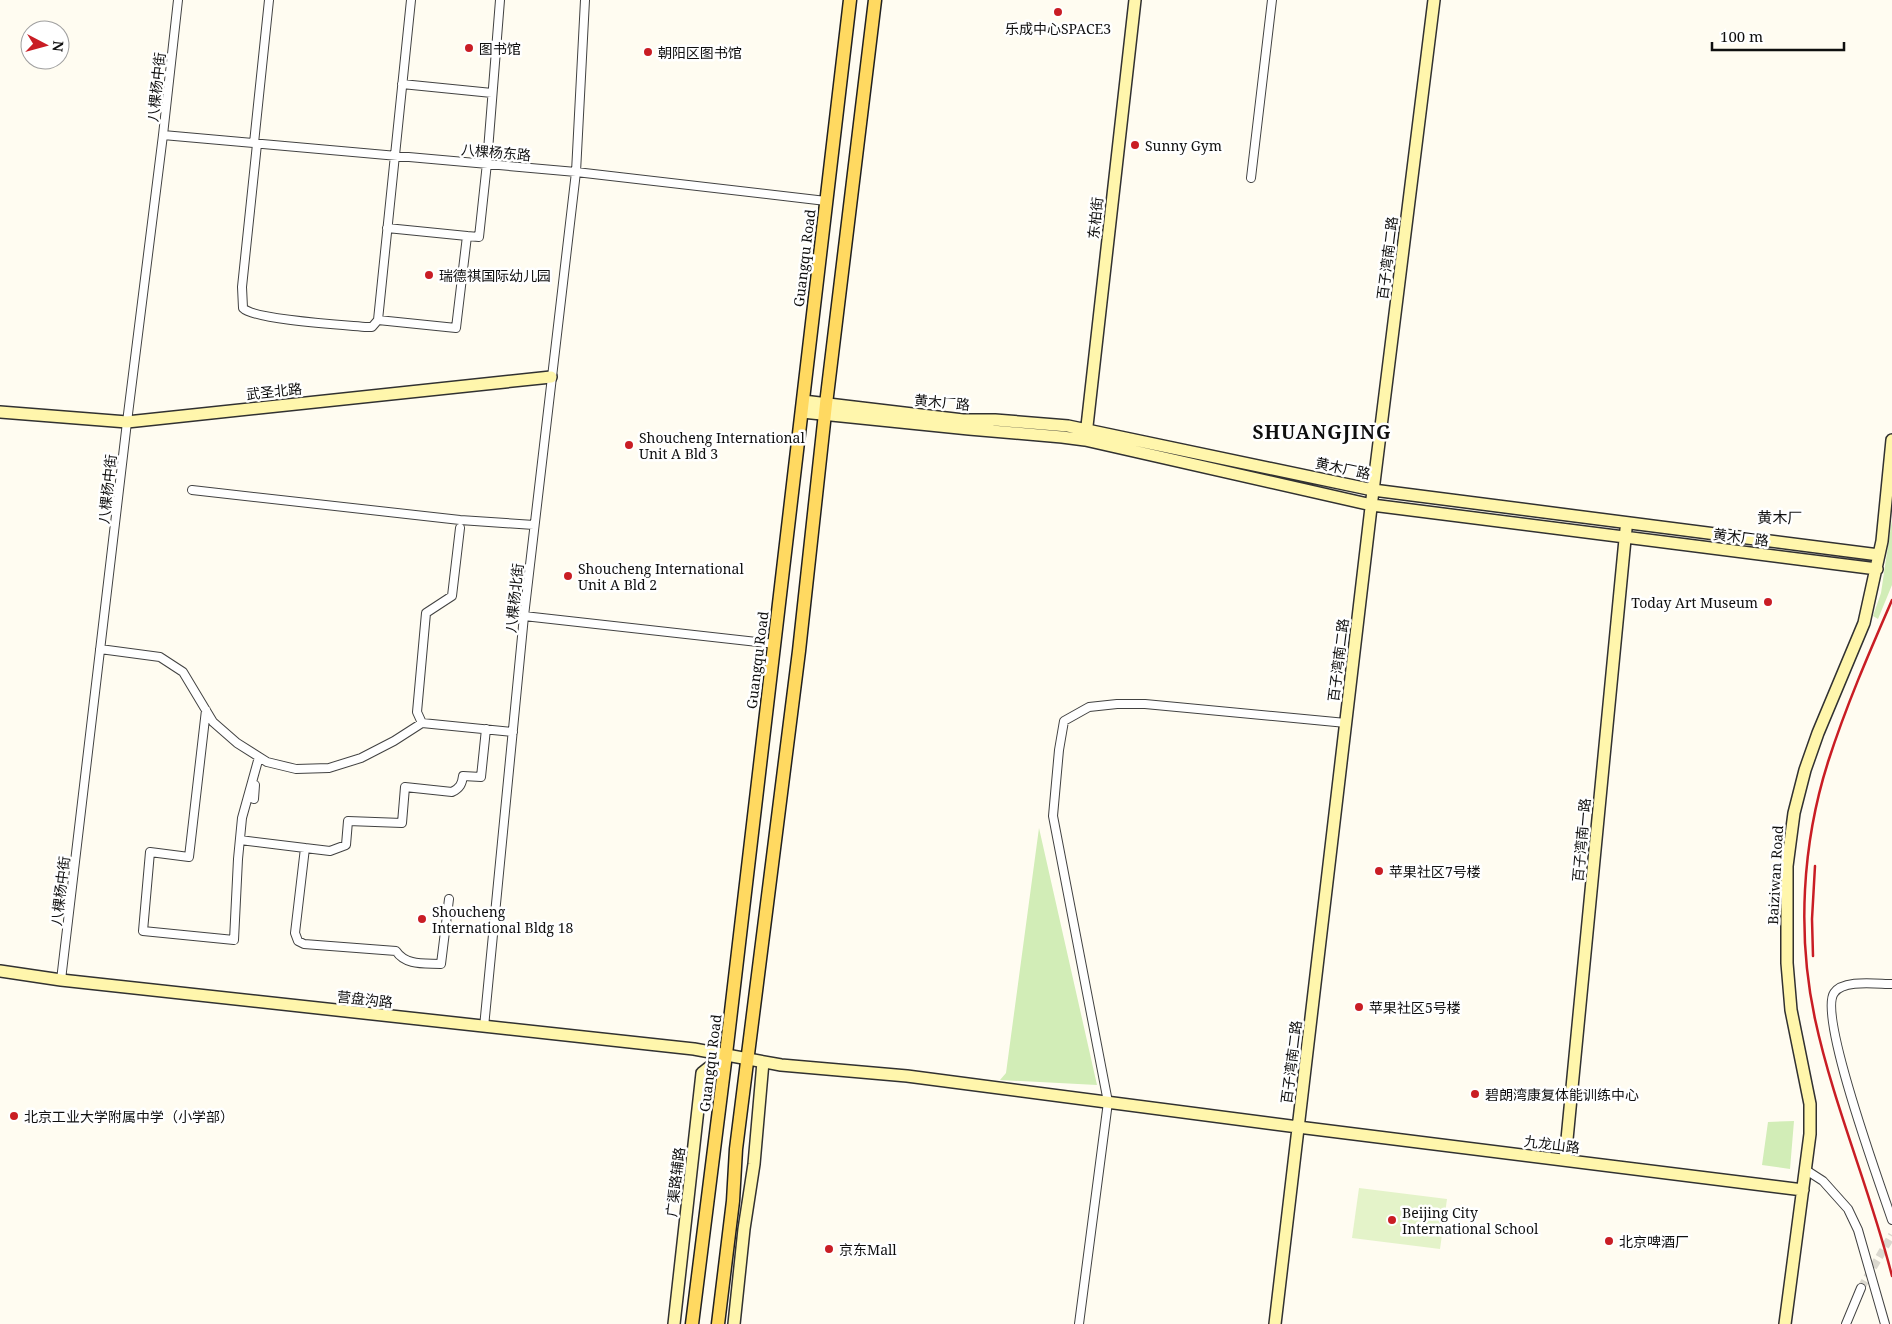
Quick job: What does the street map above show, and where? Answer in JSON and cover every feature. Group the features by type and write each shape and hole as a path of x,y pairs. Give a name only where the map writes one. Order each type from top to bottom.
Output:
{"main road":[{"name":"Guangqu Road","path":"692,1324 726,1054 850,0"},
{"path":"718,1324 736,1149 799,651 825,410 875,0"}],"street":[{"name":"八棵杨中街","path":"62,980 178,0"},
{"path":"269,0 242,287 243,308 247,312 275,318 367,327 372,326 378,320 411,0"},
{"path":"387,228 479,237 500,0"},
{"name":"八棵杨北街","path":"484,1027 524,616 576,172 585,0"},
{"name":"东柏街","path":"1086,435 1135,0"},
{"path":"1251,178 1272,0"},
{"name":"百子湾南二路","path":"1275,1324 1373,490 1434,0"},
{"path":"402,84 492,93"},
{"name":"八棵杨东路","path":"163,135 487,163 826,201"},
{"path":"378,320 456,328 467,236"},
{"name":"武圣北路","path":"0,412 127,422 551,377"},
{"name":"黄木厂路","path":"802,407 969,429 1086,435 1373,490 1879,556"},
{"name":"黄木厂路","path":"1086,435 1372,505 1876,569"},
{"name":"Baiziwan Road","path":"1785,1324 1810,1134 1810,1104 1791,1010 1786,913 1787,866 1794,813 1805,770 1818,732 1864,622 1879,556 1892,440"},
{"path":"192,490 460,520 534,525"},
{"name":"百子湾南一路","path":"1565,1160 1626,523"},
{"path":"422,723 417,712 426,613 452,596 460,528"},
{"path":"524,616 774,644"},
{"path":"100,649 160,657 183,672 213,722 237,743 267,762 296,769 329,768 361,758 394,741 422,723 513,732"},
{"path":"1079,1324 1108,1102 1053,816 1058,750 1064,721 1090,707 1117,704 1145,704 1346,723"},
{"path":"206,710 189,857 150,852 143,931 234,940 242,818 259,757"},
{"path":"240,840 330,851 346,845 348,822 402,823 405,787 452,792 459,788 463,776 481,777 486,729"},
{"path":"254,799 257,766"},
{"path":"305,848 295,934 298,941 304,944 396,951 400,958 408,961 441,964 450,899"},
{"name":"营盘沟路","path":"0,972 484,1027 694,1048 781,1065 907,1076 1108,1102"},
{"path":"1892,984 1841,986 1833,994 1831,1004 1838,1049 1854,1107 1889,1204 1892,1220"},
{"name":"广渠路辅路","path":"674,1324 702,1073 726,1054"},
{"path":"734,1324 744,1229 754,1164 763,1062"},
{"name":"九龙山路","path":"1108,1102 1803,1190"},
{"path":"1806,1170 1823,1181 1848,1208 1858,1230 1885,1324"},
{"path":"1846,1324 1861,1288"}],"green space":[{"path":"1892,519 1892,585 1878,619 1873,616 1881,593"},
{"path":"1039,828 1097,1085 1000,1080 1006,1073"},
{"path":"1794,1121 1790,1169 1762,1165 1768,1122"},
{"path":"1359,1188 1447,1199 1440,1249 1352,1238"}],"tunnel":[{"path":"1861,1288 1892,1235"}],"railway":[{"path":"1892,600 1842,721 1819,793 1808,857 1804,922 1809,987 1823,1052 1892,1276"},
{"path":"1813,956 1812,919 1815,866"}],"place":[{"name":"乐成中心SPACE3","path":"1058,12"},
{"name":"图书馆","path":"469,48"},
{"name":"朝阳区图书馆","path":"648,52"},
{"name":"Sunny Gym","path":"1135,145"},
{"name":"瑞德祺国际幼儿园","path":"429,275"},
{"name":"Shoucheng International Unit A Bld 3","path":"629,445"},
{"name":"Shoucheng International Unit A Bld 2","path":"568,576"},
{"name":"Today Art Museum","path":"1768,602"},
{"name":"苹果社区7号楼","path":"1379,871"},
{"name":"Shoucheng International Bldg 18","path":"422,919"},
{"name":"苹果社区5号楼","path":"1359,1007"},
{"name":"碧朗湾康复体能训练中心","path":"1475,1094"},
{"name":"北京工业大学附属中学（小学部）","path":"14,1116"},
{"name":"Beijing City International School","path":"1392,1220"},
{"name":"北京啤酒厂","path":"1609,1241"},
{"name":"京东Mall","path":"829,1249"}],"district":[{"name":"SHUANGJING","path":"1322,432"},
{"name":"黄木厂","path":"1780,517"}]}
